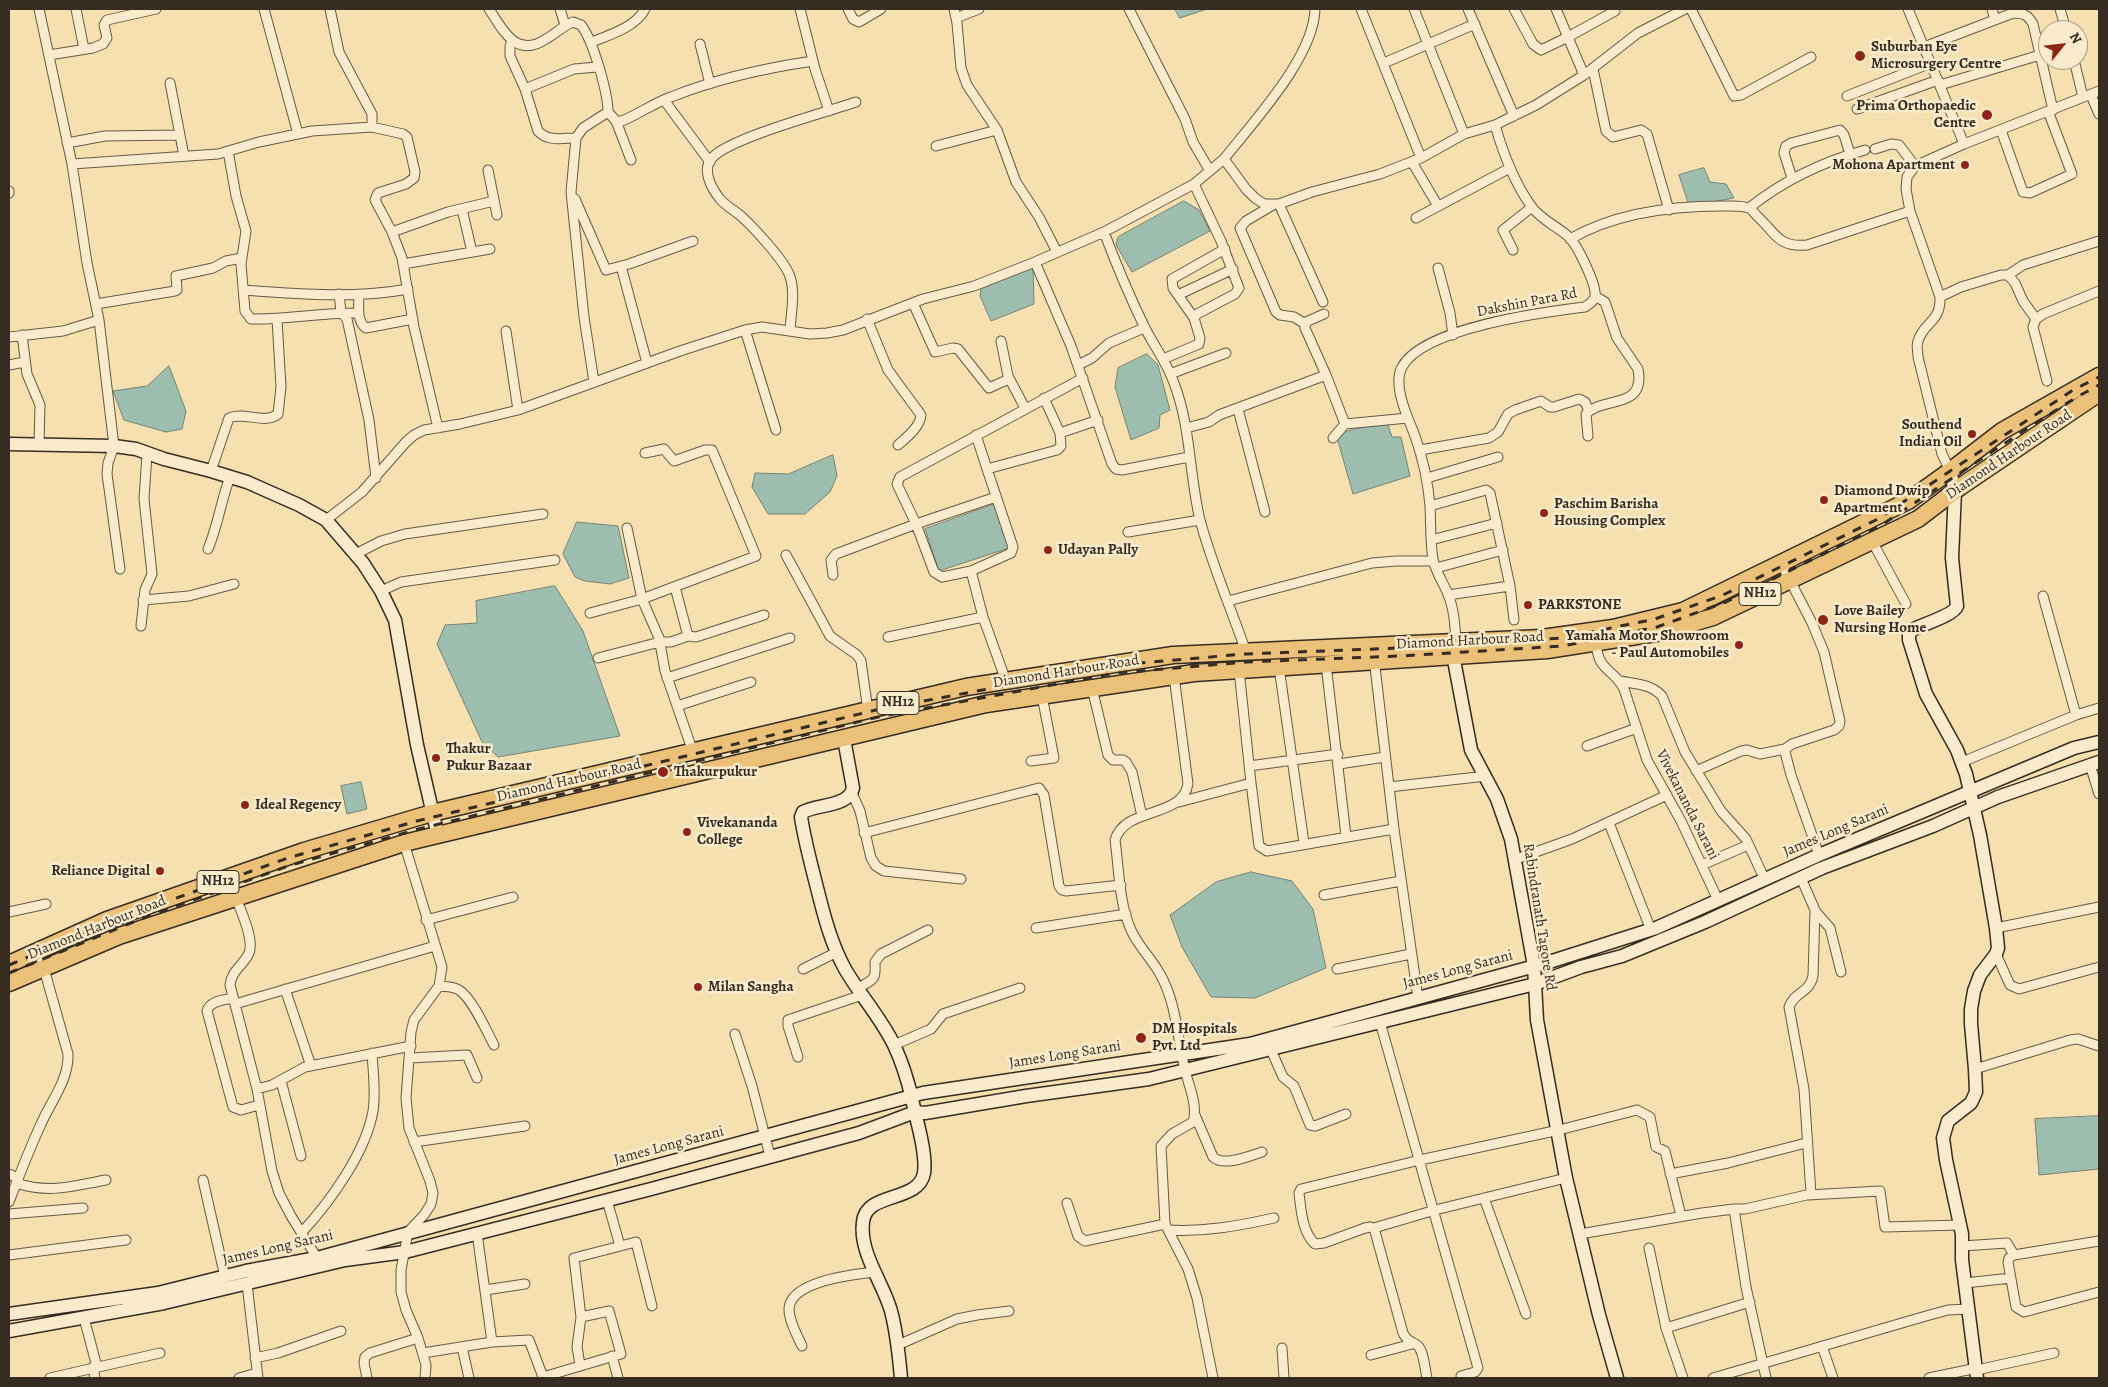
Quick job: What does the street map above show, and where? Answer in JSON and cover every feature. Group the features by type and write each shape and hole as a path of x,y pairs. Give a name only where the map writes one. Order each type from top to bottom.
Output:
{"highway":[{"name":"Diamond Harbour Road","path":"9,964 107,920 304,851 432,813 966,687 1173,655 1246,652 1373,654 1454,649 1612,628 1683,612 1908,501 2002,431 2099,376"},
{"name":"Diamond Harbour Road","path":"1454,649 1547,650 1662,632 1713,617 1918,519 1954,491 2099,393"},
{"path":"1196,654 1198,673"},
{"name":"Diamond Harbour Road","path":"9,983 119,936 404,843 986,704 1198,673 1326,664 1373,654"},
{"path":"777,732 782,752"}],"main road":[{"path":"9,444 131,448 247,482 299,505 326,520 354,555 363,563 381,591 395,620 417,745 438,836"},
{"path":"1950,471 1954,491 1952,558 1957,606 1956,610 1950,614 1914,629 1909,633 1908,640 1926,694 1962,762 1968,793 1980,835 1998,948 1996,954 1980,975 1974,991 1970,1024 1976,1092 1971,1103 1948,1121 1943,1138 1960,1225 1977,1372"},
{"name":"Rabindranath Tagore Rd","path":"1454,649 1468,740 1476,761 1486,776 1505,818 1516,859 1523,910 1534,966 1537,1020 1566,1178 1599,1315 1617,1378"},
{"path":"844,739 853,788 852,793 849,798 842,801 808,808 801,817 827,926 837,952 894,1045 912,1096 915,1112 924,1164 924,1175 919,1184 910,1190 871,1207 864,1215 863,1237 891,1310 898,1345 901,1378"},
{"name":"James Long Sarani","path":"9,1314 158,1293 317,1258 912,1096 1250,1044 1534,966 1651,930 1819,855 2074,748 2099,742"},
{"path":"9,1331 164,1303 345,1260 406,1252 859,1133 915,1112 925,1113 1026,1096 1149,1079 1535,984 1581,967 1622,956 1801,878 1973,809 1998,797 2094,764"},
{"path":"1719,900 1724,913"},
{"path":"1418,998 1420,1012"}],"street":[{"path":"39,9 72,164 87,263 99,320 114,446 108,463 107,474 120,569"},
{"path":"76,9 84,50"},
{"path":"49,55 99,46 105,42 104,25 107,20 156,9"},
{"path":"264,9 298,134"},
{"path":"330,9 339,52 372,114 372,127"},
{"path":"489,9 512,41 520,45 538,44 572,22 581,24 592,42 597,67 606,94 608,112 616,121 631,160"},
{"path":"560,9 565,26"},
{"path":"592,42 627,25 639,17 645,9"},
{"path":"800,9 813,61 829,111"},
{"path":"848,9 856,21 859,22 869,12 881,9"},
{"path":"979,9 955,13 961,68 967,85 997,130 1016,182 1039,218 1057,252"},
{"path":"1129,9 1186,119 1193,142 1210,171"},
{"path":"326,520 362,492 406,442 424,430 476,421 518,410 646,363 746,330 762,327 810,334 843,330 867,319 913,303 974,286 1104,232 1194,184 1224,159 1263,109 1298,59 1312,28 1315,9"},
{"path":"1361,9 1422,158"},
{"path":"1414,9 1464,134"},
{"path":"1468,9 1514,116"},
{"path":"1556,9 1584,75"},
{"path":"1345,424 1304,324 1294,317 1280,315 1276,312 1240,228 1246,221 1277,204 1312,192 1380,174 1422,158 1464,134 1495,125 1514,116 1584,75 1638,33 1685,9"},
{"path":"1691,9 1734,96 1812,57"},
{"path":"1908,9 1964,144"},
{"path":"1992,9 1995,20"},
{"path":"1514,10 1536,48 1546,49 1615,11"},
{"path":"1924,47 2013,13 2022,13 2028,16 2033,24 2038,46"},
{"path":"1384,64 1475,24"},
{"path":"512,41 510,56 525,89 535,124 541,135 552,139 576,138"},
{"path":"700,44 710,84"},
{"path":"1857,109 1939,82 2038,56"},
{"path":"616,121 631,117 664,100 710,84 776,66 813,61"},
{"path":"1847,96 1931,63"},
{"path":"525,89 574,69 597,67"},
{"path":"1593,68 1606,131 1613,137 1641,130 1647,134 1669,210"},
{"path":"2002,130 2023,192 2030,193 2072,174 2050,111 2043,70"},
{"path":"2079,70 2099,114"},
{"path":"170,83 184,156"},
{"path":"1950,471 1942,454 1918,357 1917,343 1922,332 1937,317 1940,297 1910,211 1906,189 1907,177 1915,166 1964,144 2091,94"},
{"path":"664,100 710,162"},
{"path":"790,330 792,287 790,275 784,265 752,227 721,200 708,177 707,167 711,158 734,144 856,102"},
{"path":"594,382 584,317 571,192 576,138 583,128 608,112"},
{"name":"Dakshin Para Rd","path":"1454,649 1454,619 1448,594 1435,565 1431,540 1427,478 1420,450 1399,390 1398,377 1402,367 1411,355 1424,346 1497,321 1585,307 1592,302 1595,296 1595,288 1591,278 1570,239 1538,215 1522,192 1510,168 1495,125"},
{"path":"72,164 228,151 259,142 312,131 372,127 403,134 407,137 411,149 414,178 406,184 384,190 376,196 377,206 392,232 403,264 413,319 438,428"},
{"path":"936,146 997,130"},
{"path":"1792,178 1784,149 1791,144 1840,130 1844,135 1850,154"},
{"path":"66,143 105,136 180,135"},
{"path":"1875,149 1891,144 1899,145 1915,166"},
{"path":"1570,239 1605,222 1632,215 1709,206 1749,208 1792,178 1814,167 1865,150"},
{"path":"228,151 236,196 246,227 242,258 245,311 248,317 251,319 308,318 341,312 359,313"},
{"path":"1224,159 1255,198 1264,204 1277,204"},
{"path":"1412,162 1438,206"},
{"path":"1416,218 1510,168"},
{"path":"488,170 497,215"},
{"path":"1194,184 1225,249 1238,284 1238,291 1202,310 1194,318"},
{"path":"571,192 606,270 693,241"},
{"path":"392,232 462,209 494,201"},
{"path":"1277,204 1323,302"},
{"path":"1513,250 1503,230 1532,207"},
{"path":"1749,208 1780,240 1792,246 1806,245 1910,211"},
{"path":"462,209 472,252"},
{"path":"1104,232 1144,328 1170,374 1181,404 1186,428 1193,489 1200,520 1215,570 1246,652"},
{"path":"1940,297 1961,287 2001,275 2008,275 2023,265 2099,241"},
{"path":"403,264 490,249"},
{"path":"1162,359 1199,344 1200,338 1194,318 1178,295 1172,279 1225,249"},
{"path":"96,304 175,291 177,290 176,276 213,268 226,261 242,258"},
{"path":"1035,262 1078,364 1112,464 1116,469 1122,470 1189,458"},
{"path":"621,266 646,363"},
{"path":"1438,268 1450,313 1453,335"},
{"path":"1178,295 1233,269"},
{"path":"2008,275 2036,319"},
{"path":"243,290 359,294 408,289"},
{"path":"2047,381 2033,327 2036,319 2043,314 2099,291"},
{"path":"339,294 341,312 347,319 367,410 376,478"},
{"path":"359,294 361,324 366,328 413,319"},
{"path":"1588,436 1585,419 1589,411 1629,398 1638,385 1639,374 1638,369 1617,338 1607,306 1601,299 1595,296"},
{"path":"913,303 935,352 958,349 989,388 1009,379"},
{"path":"1304,324 1324,314"},
{"path":"211,471 229,418 238,416 272,418 278,414 281,387 277,319"},
{"path":"867,319 888,370 921,415 917,426 898,445"},
{"path":"9,337 63,331 99,320"},
{"path":"1078,364 1092,358 1110,342 1144,328"},
{"path":"746,330 776,430"},
{"path":"506,331 518,410"},
{"path":"22,336 24,362 29,380 40,405 38,444"},
{"path":"1001,341 1009,379 1025,408"},
{"path":"1170,374 1226,353"},
{"path":"9,365 24,362"},
{"path":"1186,428 1209,422 1219,415 1238,410 1326,375"},
{"path":"976,435 1013,547 1011,553 971,571 942,577 938,576 934,572 916,524 898,488 898,480 976,435 1083,378"},
{"path":"987,469 1057,450 1061,446 1060,433 1044,398"},
{"path":"1420,450 1489,438 1498,432 1508,414 1541,401 1550,407 1554,407 1579,399 1585,402 1589,411"},
{"path":"1238,410 1264,512"},
{"path":"1333,438 1345,424 1408,418"},
{"path":"1060,433 1098,420"},
{"path":"590,613 642,599 756,556 712,450 705,450 674,461 664,450 645,453"},
{"path":"140,626 143,600 152,574 144,499 147,454"},
{"path":"1427,478 1498,457"},
{"path":"208,549 230,477"},
{"path":"1430,506 1486,490 1490,493 1510,586 1514,620"},
{"path":"833,575 831,560 836,554 996,497"},
{"path":"354,555 381,541 405,534 543,514"},
{"path":"1128,532 1200,520"},
{"path":"1431,540 1497,523"},
{"path":"627,528 642,599 660,642 668,678 693,752"},
{"path":"1872,540 1906,604"},
{"path":"1228,602 1372,564 1396,561 1435,565 1503,550"},
{"path":"786,555 830,636 858,655 861,661 868,711"},
{"path":"381,591 401,582 555,560"},
{"path":"1696,770 1741,751 1747,750 1760,754 1786,749 1792,744 1834,730 1838,726 1840,721 1824,652 1812,623 1781,563"},
{"path":"971,571 983,617 1006,681"},
{"path":"143,600 189,596 234,584"},
{"path":"1448,594 1510,586"},
{"path":"675,587 688,636"},
{"path":"2042,596 2076,715"},
{"path":"598,658 660,642 671,642 688,636 696,637 764,614"},
{"path":"888,638 983,617"},
{"path":"668,678 790,638"},
{"name":"Vivekananda Sarani","path":"1596,642 1599,661 1620,681 1647,760 1667,795 1719,900"},
{"path":"1373,654 1394,829 1418,998"},
{"path":"1326,664 1338,754 1346,836"},
{"path":"1279,667 1304,843"},
{"path":"1238,670 1258,846 1267,851 1304,843 1394,829"},
{"path":"1174,676 1188,784 1186,794 1179,802"},
{"path":"1620,681 1649,686 1662,696 1685,752 1721,811 1742,833 1765,880"},
{"path":"677,706 751,682"},
{"path":"1092,688 1108,755 1113,760 1123,760 1130,767 1142,816"},
{"path":"1031,761 1054,758 1042,696"},
{"path":"1962,762 2076,715 2099,708"},
{"path":"1587,746 1637,728"},
{"path":"1786,749 1791,775 1819,855"},
{"path":"1249,766 1338,754"},
{"path":"1339,764 1385,757"},
{"path":"2094,764 2099,794"},
{"path":"1390,787 1486,776"},
{"path":"1251,783 1179,802 1142,816 1125,825 1118,832 1115,840 1126,914 1131,931 1160,974 1169,994 1195,1115 1213,1157 1216,1160 1226,1161 1262,1152"},
{"path":"864,833 1039,788 1044,795 1059,886 1062,890 1066,892 1121,885"},
{"path":"852,793 860,810 871,858 876,866 884,871 961,879"},
{"path":"1516,859 1572,839 1667,795"},
{"path":"1609,823 1651,930"},
{"path":"404,843 426,920 442,967 439,986 414,1020 406,1113 414,1142 433,1193 431,1204 424,1215 408,1232 406,1252 401,1270 401,1292 423,1353 426,1370 425,1378"},
{"path":"1702,865 1748,845"},
{"path":"1801,878 1815,910 1830,928 1841,972"},
{"path":"1324,895 1401,881"},
{"path":"426,920 513,897"},
{"path":"236,898 251,942 250,953 231,979 234,1001 257,1090 266,1147 279,1193 317,1258"},
{"path":"9,912 46,904"},
{"path":"1996,928 2099,907"},
{"path":"1808,1195 1811,1194 1806,1143 1804,1089 1789,1007 1791,1001 1808,989 1811,984 1815,941 1815,910"},
{"path":"1036,928 1126,914"},
{"path":"798,1057 788,1026 788,1020 860,991 877,974 875,962 881,954 928,930"},
{"path":"259,1105 240,1110 233,1107 207,1011 210,1006 214,1003 234,1001 285,990 435,946"},
{"path":"9,1202 69,1065 68,1054 39,951"},
{"path":"803,969 837,952"},
{"path":"1337,969 1411,954"},
{"path":"1996,954 2010,984 2014,988 2019,989 2099,967"},
{"path":"439,986 452,987 460,991 467,998 494,1045"},
{"path":"894,1045 931,1029 943,1014 1020,988"},
{"path":"285,990 311,1066"},
{"path":"1380,1022 1435,1210 1478,1368 1475,1372 1462,1377 1452,1378"},
{"path":"735,1034 752,1086 770,1156"},
{"path":"1975,1068 2070,1040 2078,1039 2099,1046"},
{"path":"257,1090 281,1081 297,1071 311,1066 411,1046"},
{"path":"1271,1050 1283,1077 1294,1086 1310,1125 1315,1126 1346,1114"},
{"path":"302,1232 333,1196 366,1134 373,1111 372,1053"},
{"path":"410,1058 467,1055 477,1078"},
{"path":"281,1081 301,1156"},
{"path":"1566,1178 1435,1210 1374,1228 1365,1228 1324,1243 1315,1244 1309,1238 1306,1230 1299,1193 1306,1187 1558,1130 1637,1110 1650,1117 1656,1147 1665,1151 1681,1216"},
{"path":"1195,1115 1193,1122 1172,1134 1162,1146 1164,1211 1167,1227 1188,1269 1197,1298 1213,1378"},
{"path":"414,1142 525,1126"},
{"path":"1670,1174 1806,1143"},
{"path":"9,1174 17,1181 32,1188 47,1190 106,1180"},
{"path":"203,1180 225,1277"},
{"path":"1580,1234 1681,1216 1745,1209 1808,1195 1880,1191 1884,1227 1960,1225"},
{"path":"1484,1198 1526,1314"},
{"path":"607,1200 620,1246"},
{"path":"1067,1203 1078,1236 1085,1240 1167,1227 1206,1231 1231,1228 1274,1218"},
{"path":"9,1214 83,1208"},
{"path":"1734,1209 1750,1302 1766,1378"},
{"path":"1374,1228 1403,1333 1409,1342 1418,1346 1427,1378"},
{"path":"477,1233 492,1342"},
{"path":"9,1255 126,1240"},
{"path":"2099,1241 2014,1255 2009,1258 2008,1262 2016,1307 2024,1312 2099,1292"},
{"path":"580,1365 577,1347 581,1317 574,1258 636,1242 652,1306"},
{"path":"1962,1246 2007,1243 2014,1255"},
{"path":"1649,1248 1666,1328 1683,1378"},
{"path":"802,1346 792,1324 789,1308 794,1298 804,1290 831,1278 875,1272"},
{"path":"1966,1283 2011,1278"},
{"path":"239,1378 257,1376 247,1284"},
{"path":"485,1290 525,1284"},
{"path":"1666,1328 1750,1302"},
{"path":"1713,1378 1948,1310 1969,1309"},
{"path":"423,1353 492,1342 529,1340 540,1378 560,1375 580,1365 621,1354 609,1311 581,1317"},
{"path":"898,1345 957,1319 1009,1311"},
{"path":"84,1318 96,1378"},
{"path":"255,1358 278,1353 341,1331"},
{"path":"367,1378 364,1362 365,1357 370,1353 418,1338"},
{"path":"1371,1355 1412,1344"},
{"path":"1822,1346 1833,1378"},
{"path":"462,1347 469,1378"},
{"path":"1282,1348 1284,1378"},
{"path":"50,1378 160,1353"},
{"path":"1929,1378 1977,1372 2054,1353"},
{"path":"612,1356 618,1378"}],"shaded area":[{"path":"1175,9 1207,9 1180,18"},
{"path":"1704,168 1710,182 1726,184 1734,198 1689,206 1679,175"},
{"path":"1184,201 1199,210 1210,231 1132,272 1116,245 1118,237"},
{"path":"1033,268 1034,304 991,321 980,296 981,289"},
{"path":"1147,354 1158,365 1170,410 1160,415 1159,428 1131,440 1115,387 1118,368"},
{"path":"169,366 186,411 182,429 166,432 124,420 113,391 147,386"},
{"path":"1387,422 1392,437 1401,437 1410,476 1353,494 1336,434"},
{"path":"833,455 837,476 830,492 805,514 768,514 752,487 755,473 788,474"},
{"path":"995,504 1009,548 939,571 925,529"},
{"path":"577,522 618,526 629,578 610,584 585,581 575,577 563,554"},
{"path":"555,586 583,631 620,736 498,757 482,742 437,644 445,625 477,623 476,601"},
{"path":"361,782 367,809 347,814 341,786"},
{"path":"1251,872 1292,881 1313,909 1326,968 1255,998 1211,997 1182,947 1170,915 1216,882"},
{"path":"2099,1116 2099,1169 2039,1175 2035,1119"}],"railway":[{"path":"9,965 140,911 288,858 417,821 876,710 1116,665 1245,654 1400,648 1562,638 1655,619 1723,595 1876,520 2073,390 2099,377"},
{"path":"9,973 143,918 291,865 419,829 878,717 1117,673 1246,662 1400,656 1563,646 1657,627 1726,602 1880,526 2034,424 2099,385"}],"place":[{"name":"Suburban Eye Microsurgery Centre","path":"1860,56"},
{"name":"Prima Orthopaedic Centre","path":"1987,115"},
{"name":"Mohona Apartment","path":"1965,165"},
{"name":"Southend Indian Oil","path":"1972,434"},
{"name":"Diamond Dwip Apartment","path":"1824,500"},
{"name":"Paschim Barisha Housing Complex","path":"1544,513"},
{"name":"Udayan Pally","path":"1048,550"},
{"name":"PARKSTONE","path":"1528,605"},
{"name":"Love Bailey Nursing Home","path":"1823,620"},
{"name":"Yamaha Motor Showroom - Paul Automobiles","path":"1739,645"},
{"name":"Thakur Pukur Bazaar","path":"436,758"},
{"name":"Thakurpukur","path":"663,772"},
{"name":"Ideal Regency","path":"245,805"},
{"name":"Vivekananda College","path":"687,832"},
{"name":"Reliance Digital","path":"160,871"},
{"name":"Milan Sangha","path":"698,987"},
{"name":"DM Hospitals Pvt. Ltd","path":"1141,1038"}]}
